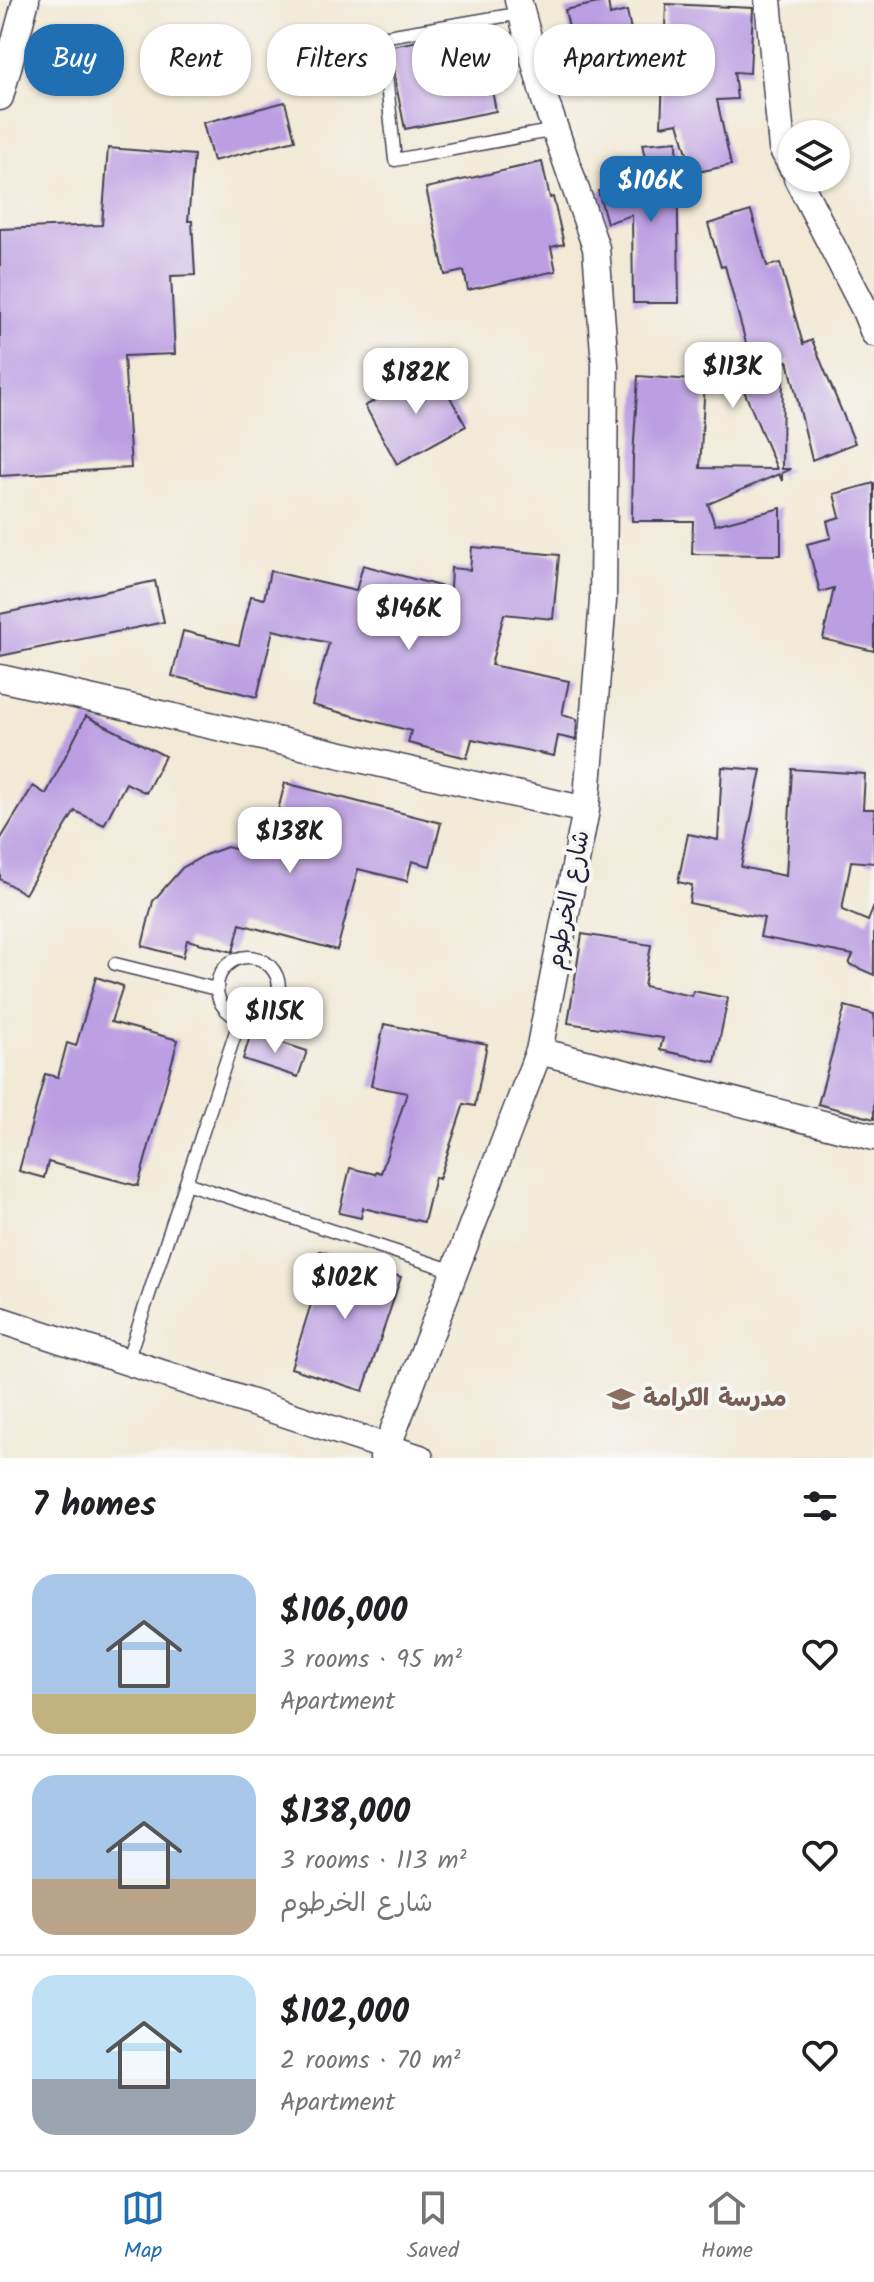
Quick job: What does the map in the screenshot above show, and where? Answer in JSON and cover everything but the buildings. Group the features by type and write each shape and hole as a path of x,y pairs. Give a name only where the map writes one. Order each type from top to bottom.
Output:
{"street":[{"path":"0,97 26,0"},
{"path":"768,0 779,120"},
{"path":"520,7 545,100 596,248 605,365 603,601 586,810"},
{"path":"804,192 874,333"},
{"name":"شارع الخرطوم","path":"0,678 586,810 539,1051 385,1452"},
{"path":"539,1051 874,1137"},
{"path":"0,1320 127,1361 385,1452 420,1458"}],"lane":[{"path":"520,7 382,37 395,160 555,130"},
{"path":"251,957 270,965 276,973 279,994 270,1012 251,1020 240,1019 223,1008 216,989 223,969 240,958 251,957"},
{"path":"115,964 216,989"},
{"path":"127,1361 240,1019"},
{"path":"186,1183 454,1271"}],"place":[{"name":"مدرسة الكرامة","path":"621,1399"}]}
